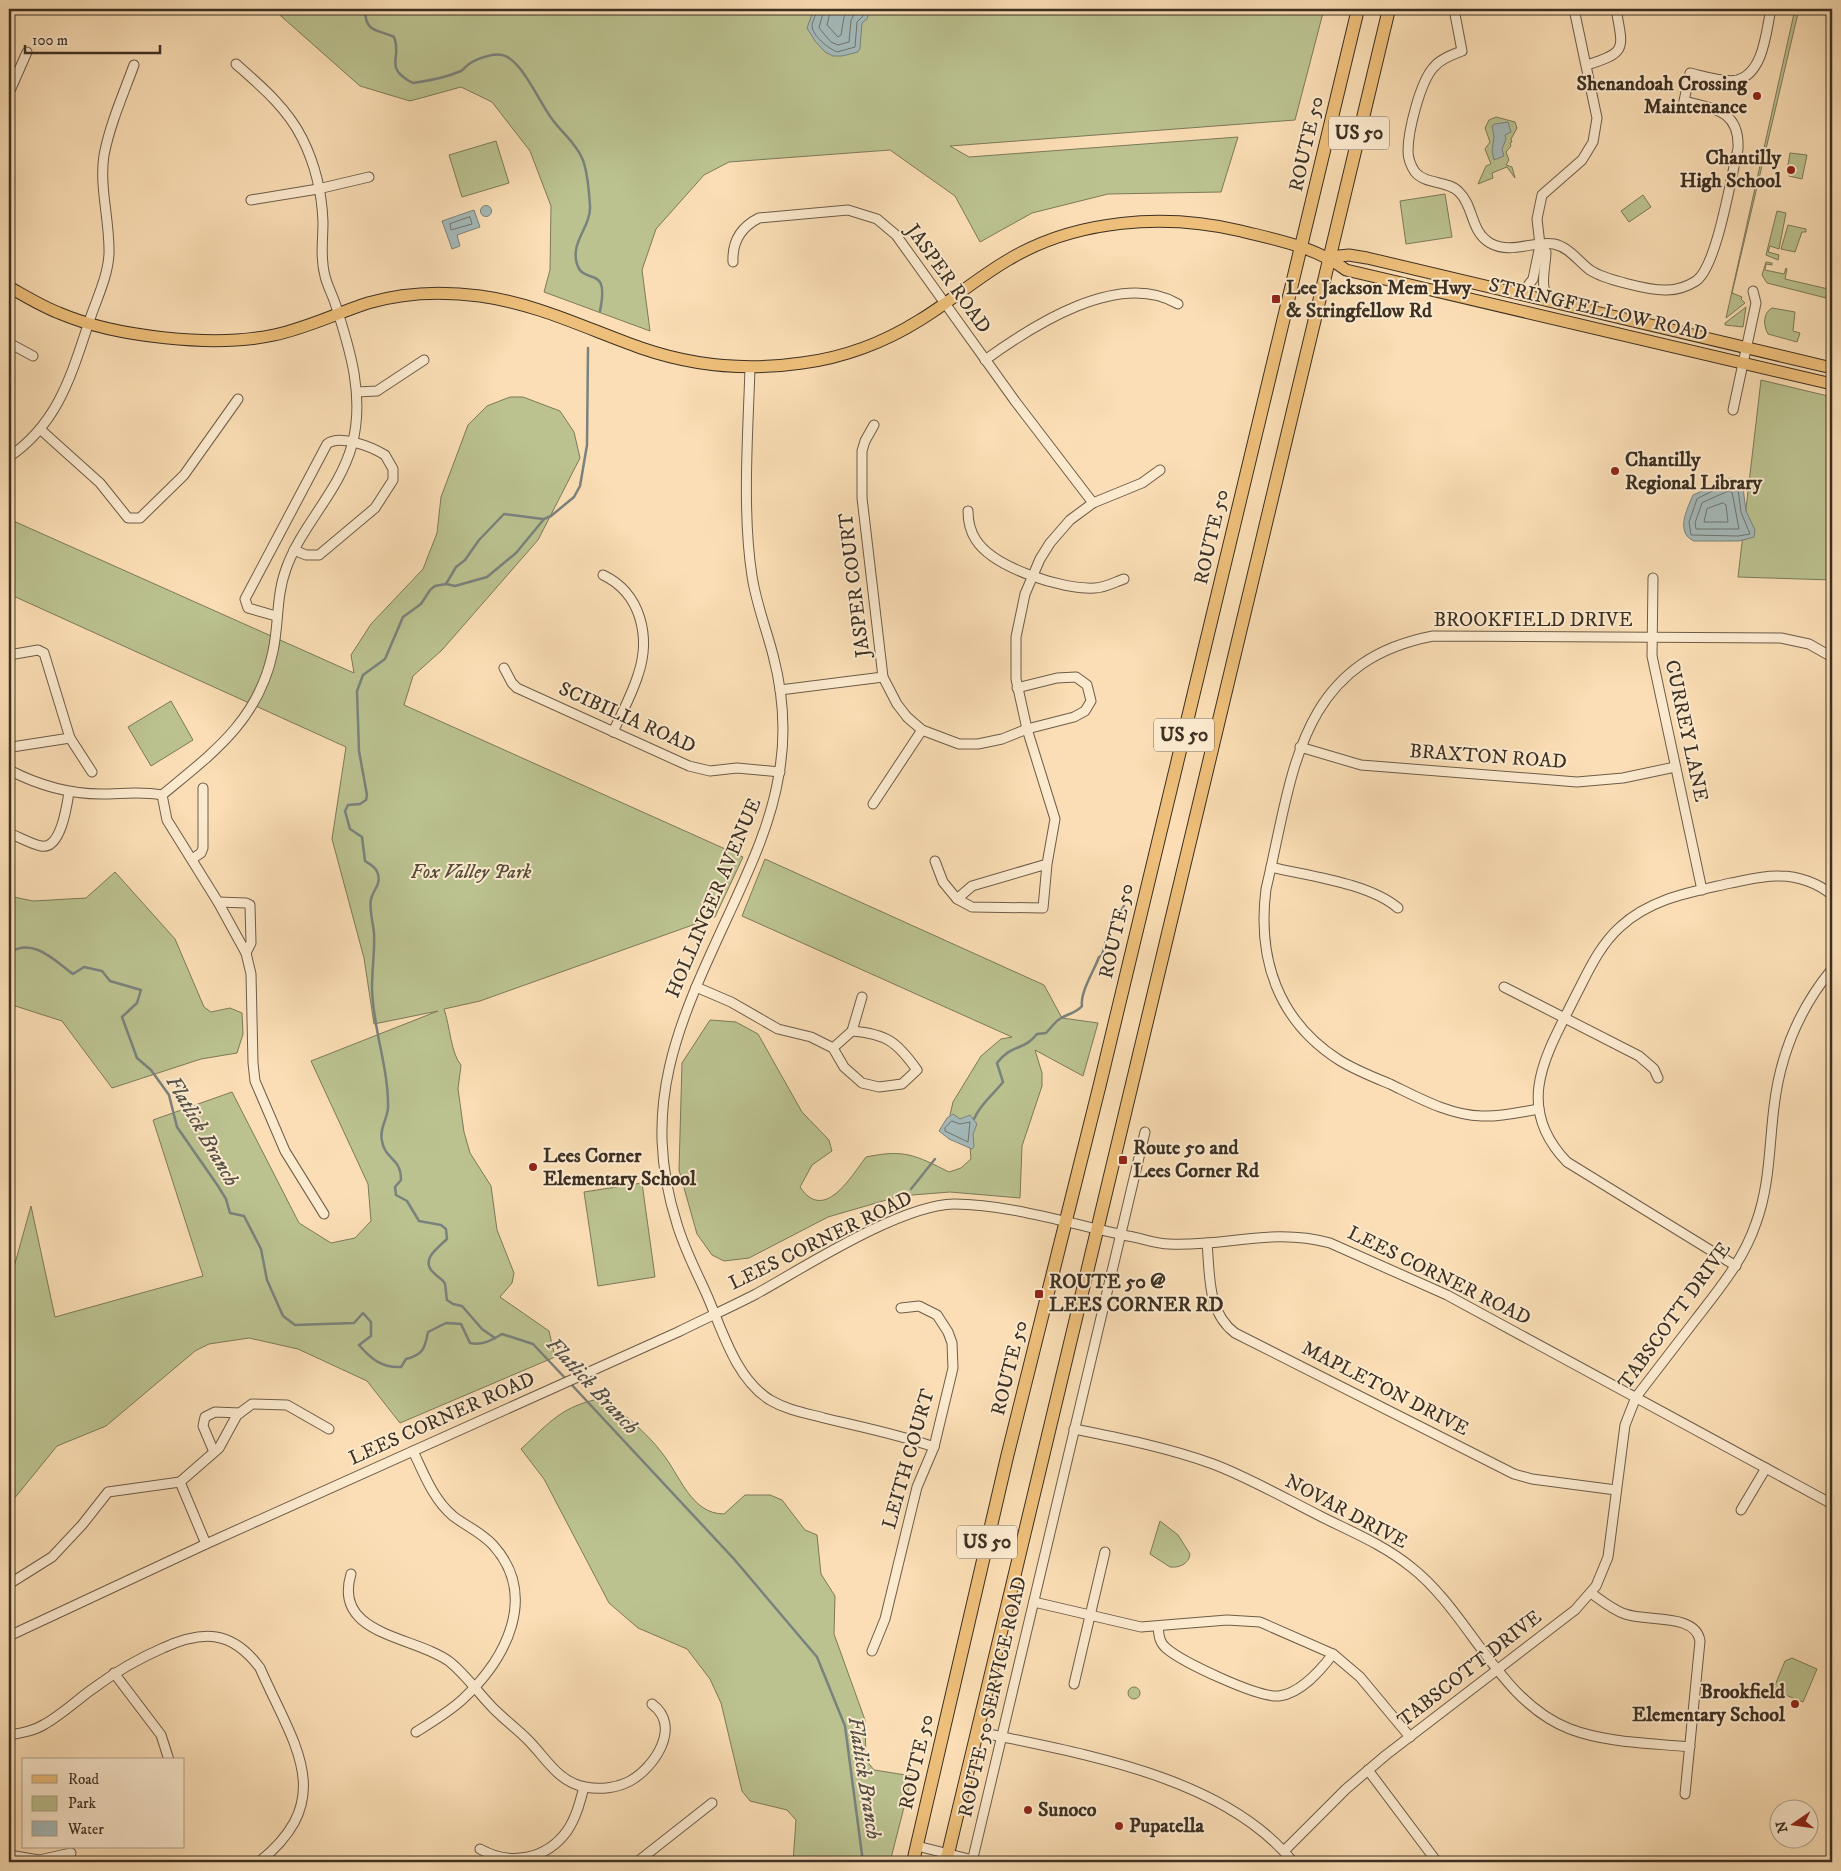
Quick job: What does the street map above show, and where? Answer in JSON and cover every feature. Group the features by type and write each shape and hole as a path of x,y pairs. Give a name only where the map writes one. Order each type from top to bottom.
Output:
{"highway":[{"name":"ROUTE 50","path":"913,1862 1007,1457 1066,1222 1299,247 1306,230 1358,9"},
{"name":"US 50","path":"947,1858 979,1732 1055,1404 1389,9"}],"main road":[{"name":"STRINGFELLOW ROAD","path":"9,287 60,314 89,323 142,334 208,341 274,335 383,299 420,293 481,296 554,313 643,348 669,356 723,366 750,368 807,363 858,350 922,320 944,302 1023,251 1072,233 1125,223 1174,222 1230,228 1329,257 1346,270 1832,384"},
{"name":"STRINGFELLOW ROAD","path":"1329,257 1349,255 1367,258 1832,368"}],"street":[{"path":"1454,9 1462,51 1442,60 1428,75 1415,114 1408,149 1411,164 1419,176 1452,187 1460,193 1474,223 1490,242 1507,247 1553,243 1563,247 1592,271 1622,282 1667,290 1682,287 1697,280 1707,268 1717,238 1738,149 1738,134 1726,114 1684,101 1690,73 1736,80 1747,76 1761,55 1772,9"},
{"path":"1506,291 1518,291 1528,286 1533,279 1540,245 1537,219 1542,195 1582,160 1593,142 1597,118 1574,9"},
{"path":"1587,65 1613,57 1618,52 1622,40 1616,9"},
{"path":"9,93 26,52"},
{"path":"9,770 43,785 68,792 102,794 132,792 162,795 229,737 249,712 270,665 274,648 276,616 284,575 294,550 303,532 334,488 353,443 357,392 353,365 325,277 322,258 323,223 318,189 310,157 297,129 274,99 236,64"},
{"path":"9,457 41,430 66,389 89,323 108,257 104,155 110,130 134,65"},
{"path":"251,200 318,189 369,177"},
{"name":"JASPER ROAD","path":"733,262 734,244 738,236 750,222 759,218 833,210 858,211 877,219 889,228 985,360 1093,503"},
{"path":"1540,245 1546,252 1544,290 1547,297 1557,303"},
{"path":"1733,410 1756,303 1753,291"},
{"path":"985,360 1049,318 1091,302 1145,292 1157,294 1178,304"},
{"path":"9,343 33,356"},
{"path":"357,392 376,391 424,360"},
{"name":"HOLLINGER AVENUE","path":"750,368 749,549 757,603 773,655 780,690 783,730 780,772 766,827 679,1027 670,1055 662,1104 662,1144 668,1193 676,1222 715,1313 740,1368 751,1384 767,1398 787,1408 911,1439 934,1447"},
{"path":"41,430 100,483 128,518 134,520 140,518 184,475 238,399"},
{"name":"JASPER COURT","path":"874,425 864,441 862,451 862,498 883,677 907,717 922,730 959,744 978,744 1002,739 1027,729 1074,717 1085,711 1091,702 1087,685 1076,677 1057,678 1017,688"},
{"path":"276,616 248,608 245,599 327,444 336,440 353,443 384,455 393,469 393,480 375,508 319,555 306,555 294,550"},
{"path":"935,861 943,882 958,899 972,907 1044,908 1047,864 1055,818 1027,729 1017,688 1016,637 1025,594 1032,574 1057,534 1070,520 1093,503 1142,483 1160,470"},
{"path":"968,511 971,531 982,548 1007,564 1066,587 1096,588 1124,579"},
{"path":"603,576 614,580 628,592 639,616 642,633 643,650 638,675 613,732"},
{"name":"CURREY LANE","path":"1653,578 1651,637 1656,679 1702,890"},
{"name":"BROOKFIELD DRIVE","path":"1539,1109 1483,1116 1458,1113 1356,1069 1324,1049 1310,1037 1287,1008 1268,965 1263,933 1263,911 1271,867 1300,747 1316,713 1340,682 1371,658 1401,644 1449,634 1781,638 1809,644 1832,657"},
{"path":"9,654 38,650 44,653 70,738 92,772"},
{"name":"SCIBILIA ROAD","path":"504,668 517,688 700,769 737,768 780,772"},
{"path":"780,690 883,677"},
{"path":"874,804 922,730"},
{"path":"12,747 70,738"},
{"name":"BRAXTON ROAD","path":"1300,747 1361,765 1577,782 1623,778 1675,767"},
{"path":"192,859 201,853 203,848 203,788"},
{"path":"9,833 42,847 48,846 54,841 66,812 68,792"},
{"path":"162,795 167,820 218,902 246,953 251,974 255,1081 285,1151 324,1214"},
{"path":"958,899 972,886 1047,864"},
{"path":"1271,867 1370,891 1388,900 1398,908"},
{"path":"1736,1266 1567,1162 1550,1141 1539,1109 1538,1081 1541,1066 1603,946 1620,926 1644,909 1661,901 1702,890 1779,876 1806,880 1832,895"},
{"path":"218,902 246,902 250,905 250,944 246,953"},
{"name":"TABSCOTT DRIVE","path":"1284,1850 1346,1788 1575,1610 1591,1593 1603,1572 1608,1557 1625,1425 1636,1397 1736,1266 1746,1248 1762,1204 1768,1178 1777,1084 1787,1046 1808,1002 1832,969"},
{"path":"696,987 731,1002 778,1029 812,1037 833,1048 844,1067 862,1083 879,1087 902,1084 917,1070 893,1041 875,1033 852,1031"},
{"path":"1504,987 1639,1056 1654,1069 1658,1078"},
{"path":"833,1048 852,1031 862,997"},
{"name":"ROUTE 50 SERVICE ROAD","path":"972,1861 1145,1132"},
{"name":"LEES CORNER ROAD","path":"9,1636 206,1544 562,1384 752,1296 858,1238 924,1208 963,1205 1033,1215 1167,1244 1207,1243 1282,1235 1313,1238 1330,1243 1447,1295 1832,1504"},
{"name":"MAPLETON DRIVE","path":"1207,1243 1215,1309 1223,1322 1236,1333 1514,1474 1549,1482 1616,1490"},
{"name":"LEITH COURT","path":"872,1651 885,1619 917,1487 934,1447 953,1368 952,1343 948,1332 937,1315 919,1306 901,1308"},
{"path":"9,1584 52,1557 82,1525 108,1492 180,1482 214,1452 240,1413 252,1404 287,1405 329,1429"},
{"path":"214,1452 203,1426 205,1417 215,1412 240,1413"},
{"name":"NOVAR DRIVE","path":"1074,1429 1147,1446 1215,1465 1373,1542 1395,1555 1430,1584 1498,1670 1531,1704 1552,1720 1570,1729 1595,1736 1690,1747"},
{"path":"413,1451 441,1504 454,1517 478,1532 504,1560 513,1587 514,1614 508,1639 496,1661 475,1687 461,1701 416,1732"},
{"path":"1741,1510 1766,1468"},
{"path":"180,1482 206,1544"},
{"path":"1074,1684 1105,1552"},
{"path":"351,1574 348,1584 349,1600 362,1620 377,1631 436,1653 459,1670 494,1709 528,1740 551,1768 574,1783 594,1788 618,1785 637,1776 649,1766 660,1749 665,1728 661,1713 652,1704"},
{"path":"1591,1593 1625,1614 1686,1623 1698,1632 1700,1641 1685,1794"},
{"path":"1034,1602 1090,1617 1141,1627 1227,1620 1260,1622 1333,1654 1360,1677 1410,1737"},
{"path":"1158,1627 1159,1639 1166,1647 1193,1664 1217,1677 1260,1692 1278,1696 1294,1691 1317,1674 1333,1654"},
{"path":"9,1735 27,1732 45,1724 114,1673 136,1660 179,1640 195,1636 211,1636 240,1646 260,1668 298,1755 304,1782 301,1809 293,1828 276,1848 259,1862"},
{"path":"114,1673 161,1735 168,1758"},
{"path":"979,1732 1128,1766 1175,1781 1226,1807 1284,1850 1293,1862"},
{"path":"1368,1770 1437,1862"},
{"path":"480,1849 490,1855 510,1860 529,1857 548,1849 567,1831 584,1787"},
{"path":"637,1862 712,1804"},
{"path":"917,1846 947,1858 972,1861"},
{"path":"9,1855 39,1860 71,1853"}],"green space":[{"path":"273,9 1324,9 1295,120 950,146 969,157 1238,137 1221,192 1108,194 1032,213 980,242 955,196 890,150 729,162 704,175 656,229 642,270 650,331 544,292 550,270 551,206 530,151 492,102 461,87 410,101 360,86"},
{"path":"1795,9 1799,9 1732,293 1742,297 1741,299 1745,303 1726,318"},
{"path":"1496,117 1515,122 1517,128 1511,139 1511,146 1506,152 1509,160 1506,165 1512,167 1515,178 1507,167 1492,173 1493,178 1478,184 1486,166 1491,164 1485,149 1490,142 1485,128 1489,120"},
{"path":"496,141 509,183 462,197 449,155"},
{"path":"1790,153 1807,155 1802,179 1789,176 1787,171"},
{"path":"1445,194 1452,237 1406,244 1400,201"},
{"path":"1643,195 1651,207 1629,222 1621,211"},
{"path":"1777,211 1786,213 1779,249 1770,246 1768,252 1779,255 1778,260 1766,255"},
{"path":"1788,225 1806,229 1806,232 1802,232 1795,252 1781,249"},
{"path":"1766,262 1772,263 1772,265 1766,264 1765,270 1784,274 1786,268 1785,279 1828,289 1826,298 1767,283 1762,275"},
{"path":"1746,307 1743,327 1725,325 1725,323"},
{"path":"1772,308 1795,312 1793,331 1800,333 1797,342 1768,334 1765,327 1765,316"},
{"path":"1761,380 1832,397 1832,580 1738,577"},
{"name":"Fox Valley Park","path":"510,397 523,397 560,411 574,432 580,458 538,540 442,650 413,676 404,705 743,857 715,917 480,1001 444,1009 455,1054 461,1065 458,1089 464,1132 470,1153 491,1186 497,1230 514,1273 512,1283 500,1297 549,1331 555,1357 400,1423 367,1381 298,1349 249,1338 209,1344 195,1351 106,1426 57,1446 9,1505 9,1285 31,1206 55,1317 203,1276 153,1120 232,1092 299,1223 331,1243 355,1238 371,1221 368,1184 311,1061 438,1011 374,1024 364,958 332,839 346,747 9,594 9,519 354,673 351,655 371,624 423,569 437,533 441,497 468,425 487,406"},
{"path":"171,701 193,740 151,766 128,727"},
{"path":"765,859 1044,985 1062,1018 1098,1023 1083,1076 1035,1050 1042,1073 1042,1086 1022,1146 1020,1198 950,1192 900,1196 828,1217 749,1258 724,1261 712,1255 697,1234 679,1170 682,1063 710,1020 736,1022 758,1034 802,1112 829,1140 832,1151 812,1165 800,1187 809,1197 818,1200 827,1199 836,1193 866,1157 890,1154 909,1155 927,1161 949,1172 961,1168 971,1159 970,1146 953,1127 950,1115 953,1102 981,1056 1001,1039 1012,1037 742,916"},
{"path":"115,872 175,939 204,1007 211,1012 230,1008 242,1013 243,1034 237,1053 201,1059 112,1088 62,1021 9,1004 9,896 33,901 86,898"},
{"path":"642,1183 655,1277 598,1286 584,1192"},
{"path":"603,1398 650,1438 687,1492 703,1508 724,1514 745,1495 770,1495 782,1500 805,1530 817,1535 821,1574 835,1596 834,1634 865,1720 866,1760 874,1770 912,1776 890,1862 793,1862 796,1820 787,1810 750,1801 742,1791 721,1703 710,1679 687,1649 638,1628 609,1603 544,1479 521,1449 549,1423 567,1410 589,1401"},
{"path":"1160,1521 1178,1535 1190,1554 1188,1560 1183,1565 1170,1567 1150,1554"},
{"path":"1792,1658 1817,1669 1803,1702 1773,1690 1785,1661"},
{"path":"1132,1687 1136,1687 1140,1693 1136,1699 1132,1699 1128,1695 1128,1691"}],"water":[{"path":"814,9 868,9 867,19 862,23 858,52 833,56 825,52 807,28"},
{"path":"1508,122 1511,132 1505,135 1506,139 1502,149 1504,156 1494,160 1492,126"},
{"path":"486,205 492,211 486,217 480,211"},
{"path":"474,210 480,227 457,235 460,246 452,249 442,221"},
{"path":"1731,478 1739,481 1743,488 1746,511 1755,530 1754,537 1739,541 1694,541 1688,537 1684,527 1684,520 1693,495"},
{"path":"953,1114 960,1119 970,1115 977,1124 973,1134 974,1147 972,1149 949,1139 939,1131 947,1118"}],"waterway":[{"path":"365,9 367,22 373,29 394,37 396,44 395,62 398,72 413,83 456,73 476,60 494,55 502,55 516,64 530,82 552,119 576,147 584,163 590,206 587,221 576,249 576,256 580,271 595,278 602,286 600,311"},
{"path":"495,1338 482,1329 462,1306 447,1300 444,1282 430,1268 429,1259 435,1250 447,1239 446,1229 441,1225 419,1221 407,1201 396,1195 395,1187 401,1180 400,1172 396,1163 386,1152 381,1137 388,1108 388,1093 373,1002 374,929 371,903 379,878 375,868 365,861 362,837 350,829 345,811 348,805 360,804 366,800 367,795 359,751 357,691 363,675 385,659 403,617 421,604 435,586 446,584 455,586 487,577 516,553 544,519 551,516 574,497 580,486 587,445 588,348"},
{"path":"446,584 456,567 465,560 479,540 504,514 543,519"},
{"path":"1055,1023 1082,1006 1085,988 1099,957 1102,955 1108,933 1124,906"},
{"name":"Flatlick Branch","path":"9,953 18,949 35,949 51,957 73,974 84,967 102,971 110,981 141,990 137,1003 122,1017 137,1058 151,1070 169,1095 177,1127 218,1186 226,1199 230,1213 244,1216 261,1249 267,1280 283,1316 295,1325 354,1323 363,1313 371,1322 371,1336 359,1345 377,1362 394,1367 401,1367 406,1359 420,1353 426,1342 428,1332 446,1323 461,1324 470,1343 483,1343 502,1334 533,1344 566,1379"},
{"path":"974,1119 983,1104 1003,1082 997,1063 1002,1057 1027,1043 1037,1034 1046,1033 1054,1024"},
{"path":"911,1189 935,1159"},
{"name":"Flatlick Branch","path":"570,1383 734,1559 817,1657 845,1726 863,1862"}],"place":[{"name":"Shenandoah Crossing Maintenance","path":"1757,96"},
{"name":"Chantilly High School","path":"1791,170"},
{"name":"Lee Jackson Mem Hwy & Stringfellow Rd","path":"1276,299"},
{"name":"Chantilly Regional Library","path":"1615,471"},
{"name":"Route 50 and Lees Corner Rd","path":"1123,1160"},
{"name":"Lees Corner Elementary School","path":"533,1167"},
{"name":"ROUTE 50 @ LEES CORNER RD","path":"1039,1294"},
{"name":"Brookfield Elementary School","path":"1795,1704"},
{"name":"Sunoco","path":"1028,1810"},
{"name":"Pupatella","path":"1119,1826"}]}
